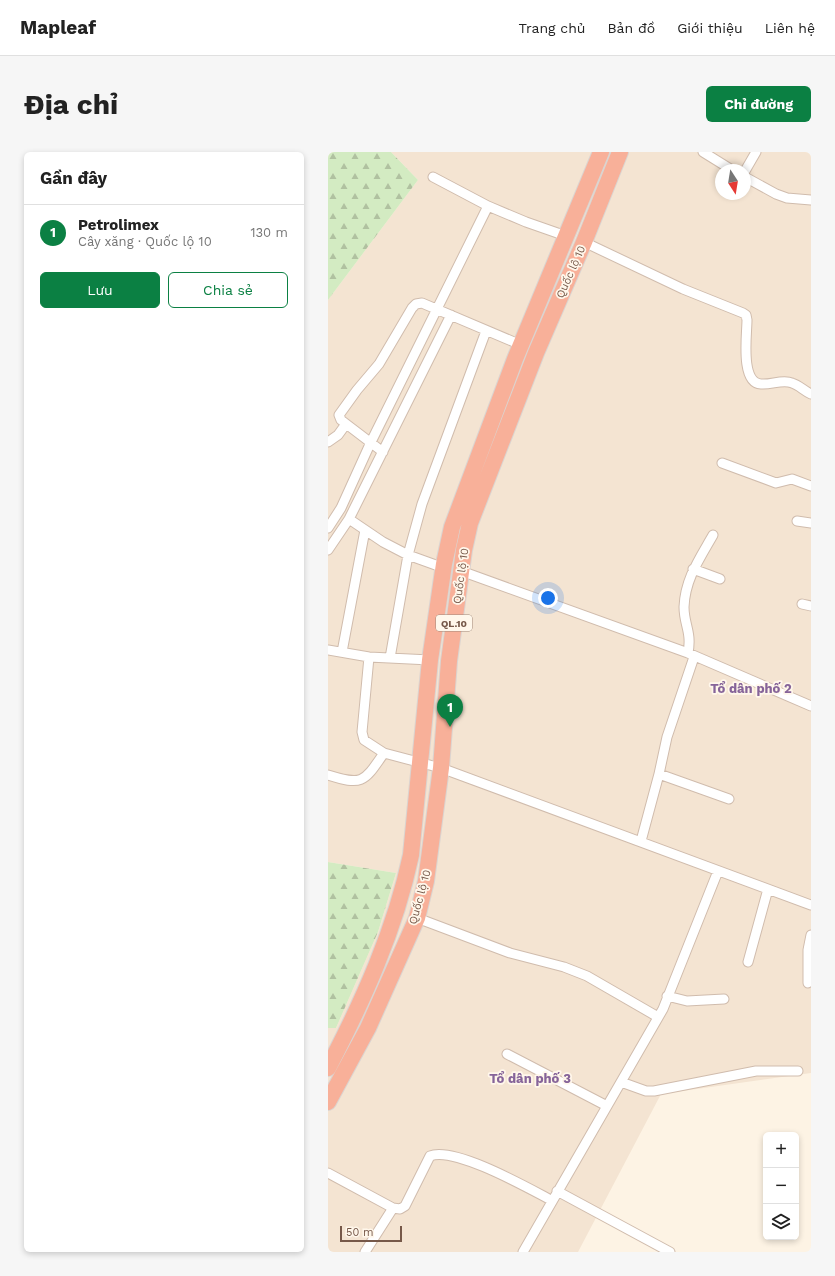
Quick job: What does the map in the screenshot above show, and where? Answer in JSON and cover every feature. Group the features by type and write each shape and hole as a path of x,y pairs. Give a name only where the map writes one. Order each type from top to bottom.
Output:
{"highway":[{"name":"Quốc lộ 10","path":"328,1068 380,956 396,915 411,855 430,660 444,568 452,527 521,345 601,152"},
{"name":"Quốc lộ 10","path":"328,1102 368,1028 417,918 431,852 441,768 449,661 461,571 470,523 536,353 584,242 620,152"}],"street":[{"path":"703,152 722,164"},
{"path":"749,164 756,152"},
{"path":"433,177 488,206 532,225 566,236"},
{"path":"751,180 776,194 787,198 811,200"},
{"path":"329,544 349,519 356,492 444,311 488,206"},
{"path":"584,242 683,289 746,315 746,365 750,378 755,383 790,382 811,394"},
{"path":"377,448 341,420 339,416 341,411 378,364 412,308 416,304 422,303 444,311 486,332 521,345"},
{"path":"328,528 341,508 356,492 444,311"},
{"path":"390,658 408,555 422,504 486,332"},
{"path":"328,442 338,434 346,424"},
{"path":"722,463 776,482 792,479 811,486"},
{"path":"349,519 383,542 408,555 444,568"},
{"path":"797,521 811,523"},
{"path":"342,652 365,530"},
{"path":"641,842 691,655 690,632 685,616 684,606 688,581 693,569 713,535"},
{"path":"693,569 720,579"},
{"path":"461,571 691,655 811,706"},
{"path":"328,650 369,657 430,660"},
{"path":"369,657 362,732 364,740 384,753 441,768 811,904"},
{"path":"328,775 348,781 359,781 370,774 384,753"},
{"path":"659,774 728,799"},
{"path":"522,1252 658,1017 718,871"},
{"path":"748,962 768,889"},
{"path":"417,918 510,953 564,967 587,976 658,1017"},
{"path":"808,983 808,950 811,935"},
{"path":"667,996 687,1001 724,999"},
{"path":"507,1054 607,1106"},
{"path":"621,1082 646,1091 654,1092 756,1071 798,1071"},
{"path":"328,1173 393,1208 400,1209 405,1206 430,1156 434,1154 446,1155 501,1174 551,1200"},
{"path":"557,1191 670,1252"},
{"path":"365,1252 393,1208"}],"shaded area":[{"path":"391,152 811,152 811,1073 661,1094 578,1252 328,1252 328,1028 336,1028 378,932 396,873 328,862 328,300 418,180"}],"green space":[{"path":"328,152 391,152 418,180 328,300"},
{"path":"328,862 396,873 378,932 336,1028 328,1028"}],"place":[{"name":"Petrolimex","path":"450,727"}],"district":[{"name":"Tổ dân phố 2","path":"751,688"},
{"name":"Tổ dân phố 3","path":"530,1078"}]}
